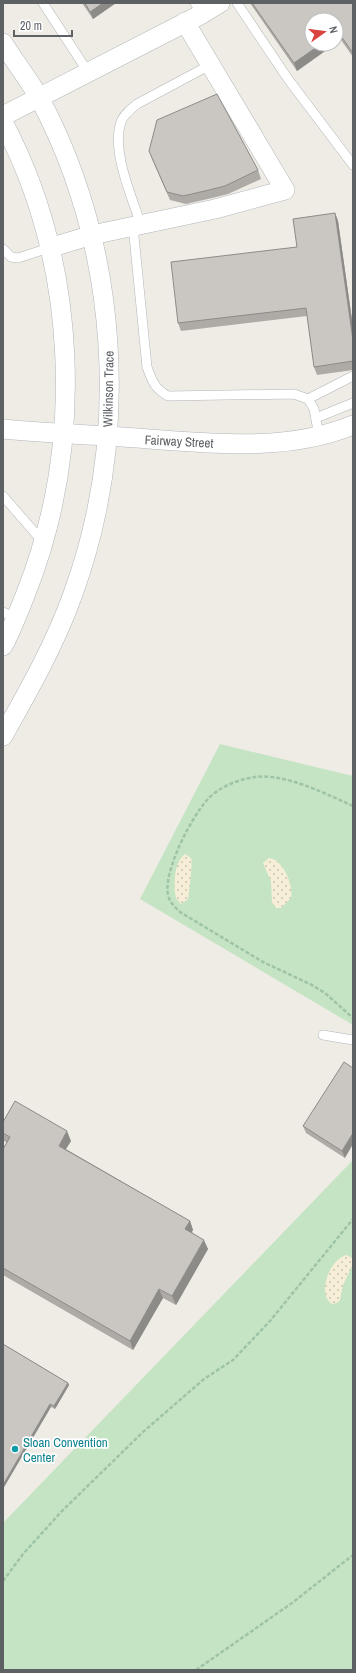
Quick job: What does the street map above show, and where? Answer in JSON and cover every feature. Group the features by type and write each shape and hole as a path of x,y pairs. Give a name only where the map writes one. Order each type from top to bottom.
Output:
{"street":[{"path":"3,116 185,22 199,8 220,3"},
{"path":"49,248 92,235 216,209 285,190 185,22"},
{"name":"Wilkinson Trace","path":"3,43 39,98 70,168 92,235 105,304 109,377 107,436 101,488 94,524 73,593 46,658 3,736"},
{"path":"3,122 32,188 49,248 64,336 66,387 59,472 43,542 34,572 10,615 3,646"},
{"name":"Fairway Street","path":"3,429 220,443 271,442 317,427 353,425"}],"lane":[{"path":"43,3 88,72"},
{"path":"237,3 288,79 353,166"},
{"path":"210,64 137,104 128,111 121,122 118,141 137,226 147,367 153,383 159,391 168,396 294,394 308,399 314,409 317,427 353,404"},
{"path":"3,249 11,257 18,258 49,248"},
{"path":"308,399 353,376"},
{"path":"3,496 43,542"},
{"path":"323,1035 353,1040"}],"path":[{"path":"353,806 277,778 253,777 228,785 209,798 193,821 173,863 168,884 170,902 180,912 263,962 312,985 325,993 353,1018"},
{"path":"3,1581 23,1554 62,1511 143,1432 204,1379 233,1360 270,1321 353,1220"},
{"path":"196,1670 292,1603 353,1555"}],"green space":[{"path":"220,744 353,776 353,1025 140,899"},
{"path":"353,1160 353,1670 3,1670 3,1523"}],"sand":[{"path":"185,854 191,858 191,871 188,899 181,904 176,898 175,874 181,858"},
{"path":"269,858 279,863 283,868 291,887 291,898 281,908 276,908 272,902 271,881 263,863"},
{"path":"347,1255 352,1258 353,1264 343,1285 340,1300 337,1303 332,1304 327,1299 325,1293 327,1277 335,1263"}],"building":[{"path":"85,3 103,3 90,12"},
{"path":"252,3 353,3 353,53 344,40 344,12 304,12 304,52 310,52 294,63"},
{"path":"217,94 258,170 225,186 209,190 183,196 167,192 149,151 157,120"},
{"path":"335,213 353,340 353,361 314,367 306,308 178,323 171,262 297,247 293,219"},
{"path":"344,1062 353,1068 353,1133 342,1151 303,1126"},
{"path":"15,1101 67,1131 59,1146 190,1221 185,1229 204,1240 172,1296 159,1289 130,1341 3,1268 3,1149 10,1137 3,1133 3,1122"},
{"name":"Sloan Convention Center","path":"3,1344 68,1383 54,1406 50,1404 3,1485"}],"place":[{"name":"Sloan Convention Center","path":"15,1449"}]}
